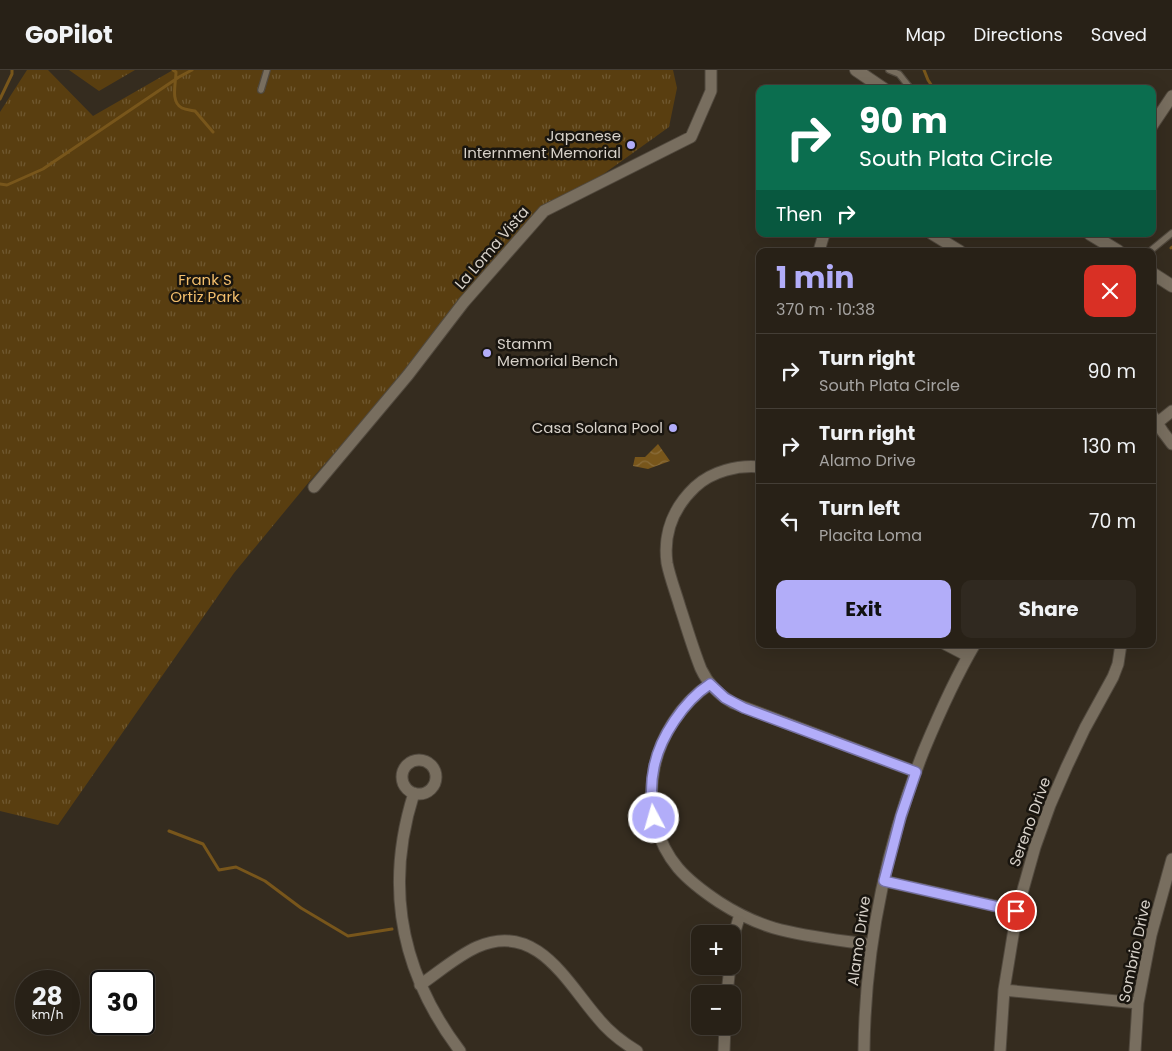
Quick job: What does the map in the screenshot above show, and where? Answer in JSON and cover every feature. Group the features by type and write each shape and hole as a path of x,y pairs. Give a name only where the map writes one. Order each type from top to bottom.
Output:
{"street":[{"name":"La Loma Vista","path":"314,487 408,375 464,302 544,211 691,137 711,92 711,70"},
{"path":"864,71 880,85"},
{"path":"1156,120 1172,96"},
{"path":"937,237 955,248"},
{"path":"1095,237 1113,248"},
{"path":"1156,276 1172,286"},
{"path":"1156,421 1172,411"},
{"path":"1156,424 1172,444"},
{"path":"756,467 732,469 719,473 698,484 681,502 674,514 667,538 666,550 669,569 697,660 705,678 725,698 744,708 916,772"},
{"path":"953,648 968,656"},
{"name":"Alamo Drive","path":"864,1051 866,1004 872,945 884,881 901,816 916,772 943,705 973,648"},
{"name":"Sereno Drive","path":"1000,1051 1004,990 1016,911 1035,847 1050,805 1076,747 1113,677 1118,664 1120,648"},
{"path":"710,684 697,694 680,714 664,739 654,767 652,784 654,818 664,847 678,868 698,887 740,914 757,922 791,932 872,945"},
{"path":"414,793 409,808 401,860 400,893 402,922 420,985 436,1016 460,1051"},
{"name":"Sombrio Drive","path":"1135,1051 1138,1004 1151,935 1172,859"},
{"path":"884,881 1016,911"},
{"path":"737,925 740,914"},
{"path":"420,985 460,956 479,946 498,941 518,942 529,946 548,958 564,974 596,1017 616,1036 637,1051"},
{"path":"1004,990 1138,1004"},
{"path":"724,1051 725,1035"}],"lane":[{"path":"261,90 267,70"},
{"path":"889,70 899,74 907,85"},
{"path":"1154,248 1172,233"}],"green space":[{"name":"Frank S Ortiz Park","path":"27,70 48,70 93,116 173,70 673,70 677,88 669,127 534,224 309,482 234,573 58,825 0,811 0,112"},
{"path":"69,70 135,70 99,91"}],"water":[{"path":"658,444 670,461 648,469 633,466 635,457 645,457"}],"waterway":[{"path":"0,99 12,74 12,70"},
{"path":"173,70 176,72 175,97 178,105 184,109 195,111 213,132"},
{"path":"0,184 7,185 43,169 192,70"},
{"path":"924,70 931,85"},
{"path":"169,831 203,844 219,870 236,867 265,881 301,908 348,936 392,929"}],"place":[{"name":"Japanese Internment Memorial","path":"631,145"},
{"name":"Stamm Memorial Bench","path":"487,353"},
{"name":"Casa Solana Pool","path":"673,428"}],"route":[{"path":"654,818 652,784 658,753 664,739 680,714 697,694 710,684 725,698 744,708 916,772 891,849 884,881 1016,911"}]}
